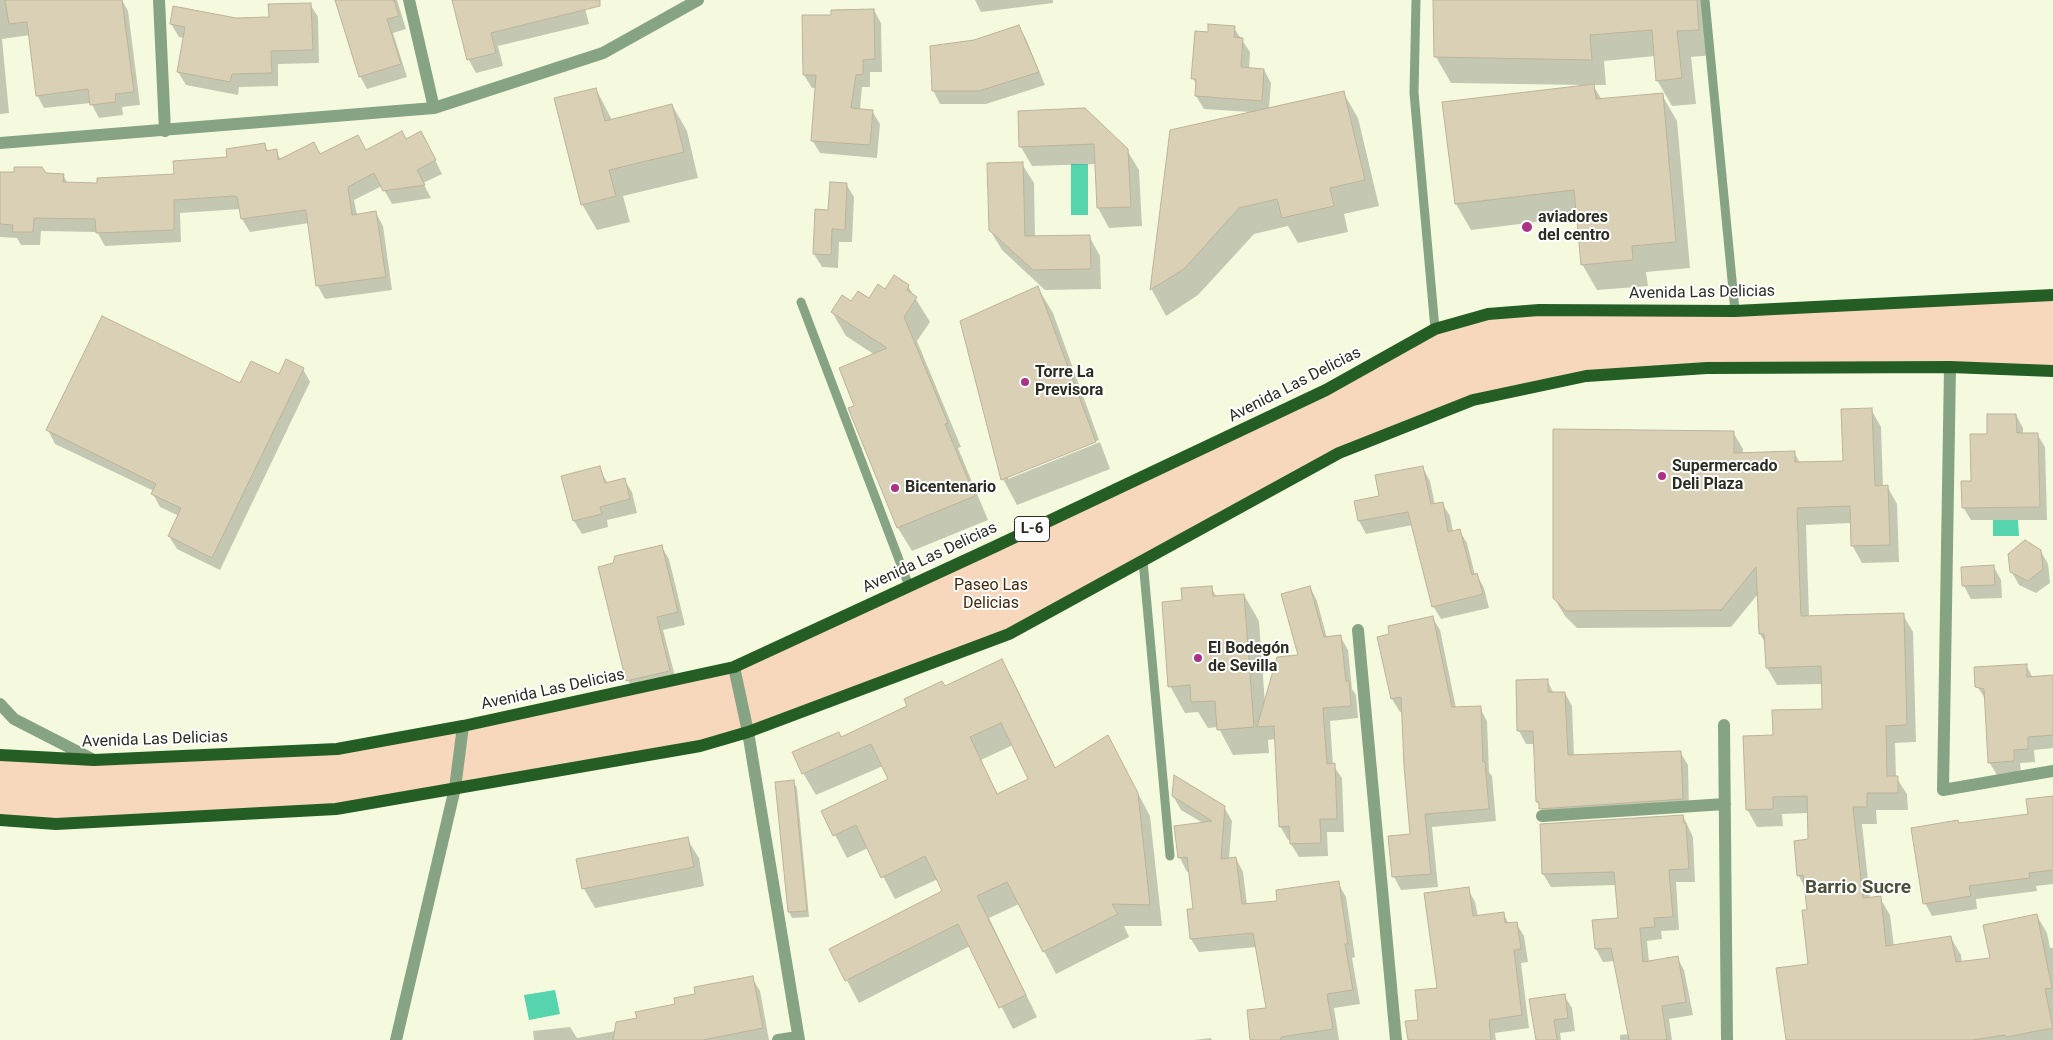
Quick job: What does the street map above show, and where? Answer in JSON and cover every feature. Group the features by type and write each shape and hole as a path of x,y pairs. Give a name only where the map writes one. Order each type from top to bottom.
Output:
{"main road":[{"name":"Avenida Las Delicias","path":"0,755 94,760 337,749 463,726 734,667 1326,390 1436,329 1488,314 1539,310 1734,311 2053,295"},
{"path":"0,820 56,824 336,809 700,746 748,732 1009,634 1339,453 1473,400 1586,376 1707,368 1950,367 2053,371"}],"street":[{"path":"158,0 165,131"},
{"path":"409,0 434,108"},
{"path":"0,143 434,108 603,53 698,0"},
{"path":"1950,367 1943,790 2053,771"},
{"path":"1358,630 1396,1040"},
{"path":"734,667 748,732 798,1038 778,1040"},
{"path":"0,704 14,719 94,760"},
{"path":"1724,725 1727,1040"},
{"path":"396,1040 455,788 463,726"},
{"path":"1542,816 1725,804"}],"lane":[{"path":"1416,0 1414,93 1436,329"},
{"path":"1705,0 1734,311"},
{"path":"801,302 909,586"},
{"path":"1143,561 1170,856"}],"green space":[{"name":"Paseo Las Delicias","path":"2053,295 2053,371 1950,367 1590,376 1473,400 1339,453 1009,634 748,732 336,809 0,820 0,755 94,760 337,749 734,667 1326,390 1435,329 1488,314 1735,311"}],"shaded area":[{"path":"1071,164 1088,164 1088,215 1071,215"},
{"path":"1993,520 2018,520 2019,536 1993,536"},
{"path":"555,990 560,1014 529,1020 524,995"}],"building":[{"path":"5,0 122,0 134,92 115,94 116,102 90,105 88,89 36,96 27,22 9,24"},
{"path":"335,0 394,0 399,16 387,19 401,64 359,77"},
{"path":"452,0 600,0 600,6 491,33 496,53 467,60"},
{"path":"1433,0 1697,0 1699,30 1677,31 1682,78 1656,81 1652,30 1590,35 1592,60 1434,57"},
{"path":"311,3 313,50 271,51 272,73 232,74 230,82 177,72 185,27 170,24 173,6 236,18 269,17 268,4"},
{"path":"874,9 875,59 863,60 863,74 856,75 851,108 873,110 870,145 811,141 816,75 803,75 802,15 831,15 831,10"},
{"path":"1208,24 1235,26 1234,37 1243,38 1241,67 1264,69 1262,101 1195,96 1196,79 1191,79 1195,31 1208,32"},
{"path":"1019,25 1039,72 979,91 932,91 930,46 974,40"},
{"path":"1594,84 1596,99 1663,93 1676,242 1632,246 1633,260 1581,265 1574,190 1455,204 1442,102"},
{"path":"596,88 605,121 672,104 684,152 609,170 616,196 581,205 554,98"},
{"path":"1344,91 1365,180 1330,188 1334,206 1282,218 1277,199 1239,208 1184,269 1150,290 1170,130"},
{"path":"1085,108 1128,149 1131,207 1097,208 1094,144 1019,147 1018,111"},
{"path":"402,131 406,139 421,131 436,160 417,170 425,185 383,191 374,173 348,187 352,215 376,211 386,277 316,286 306,210 241,219 237,197 233,196 174,200 174,230 96,233 95,219 34,218 33,232 12,232 13,225 0,224 0,172 14,172 14,167 42,167 46,173 64,174 63,182 97,183 97,178 174,174 173,161 227,157 226,149 265,143 266,151 277,149 278,160 314,142 320,154 358,135 366,150"},
{"path":"1023,162 1025,236 1090,235 1091,269 1033,270 989,230 987,163"},
{"path":"830,182 847,183 845,230 832,229 831,255 813,254 815,209 828,210"},
{"path":"894,275 909,285 907,290 917,297 904,317 948,423 945,424 975,496 897,528 848,408 854,406 839,368 887,348 831,312 842,295 851,301 858,291 869,298 878,284 885,289"},
{"name":"Torre La Previsora","path":"1038,286 1096,442 1001,480 960,321"},
{"path":"102,316 240,383 251,361 279,374 286,359 304,368 212,558 168,536 181,508 151,494 156,484 46,430"},
{"path":"1872,408 1875,486 1888,485 1890,545 1851,546 1850,506 1797,508 1801,616 1904,613 1907,725 1886,726 1887,776 1898,776 1898,793 1867,793 1867,807 1853,807 1863,898 1881,896 1886,946 1951,936 1956,962 1990,958 1983,925 2037,914 2052,988 2045,989 2053,1028 2006,1037 2005,1035 1973,1040 1786,1040 1776,968 1808,964 1802,910 1807,910 1803,875 1797,876 1794,841 1808,839 1807,796 1773,797 1773,809 1746,810 1743,736 1773,735 1772,710 1822,709 1821,666 1766,668 1764,634 1759,634 1756,567 1721,610 1566,611 1553,598 1553,429 1734,431 1734,453 1795,451 1795,462 1843,461 1841,409"},
{"path":"1987,414 2016,414 2017,433 2038,433 2040,507 1962,508 1961,481 1971,481 1970,434 1987,434"},
{"path":"600,466 605,483 625,478 630,499 600,507 602,514 573,521 561,476"},
{"path":"1423,466 1431,504 1443,502 1448,532 1460,529 1472,575 1477,573 1483,594 1432,607 1408,512 1358,521 1354,501 1379,496 1375,475"},
{"path":"2025,540 2041,550 2043,569 2028,581 2010,572 2008,554"},
{"path":"662,545 678,612 657,617 670,671 626,681 598,567 613,563 615,556"},
{"path":"1994,565 1995,585 1962,586 1961,567"},
{"path":"1212,586 1213,596 1244,594 1254,727 1217,730 1215,701 1191,702 1190,685 1168,687 1162,602 1182,600 1181,588"},
{"path":"1310,586 1324,637 1341,635 1346,681 1349,681 1351,706 1323,708 1327,764 1335,763 1337,819 1320,819 1321,843 1290,844 1289,826 1279,827 1274,726 1257,727 1277,657 1298,655 1281,594"},
{"path":"1433,616 1452,707 1481,706 1483,762 1485,762 1489,809 1425,814 1431,874 1392,877 1388,836 1410,834 1404,766 1401,697 1391,699 1377,637 1389,634 1388,626"},
{"path":"1002,659 1055,768 1108,735 1138,793 1150,905 1112,904 1118,914 1043,952 1007,882 977,896 1026,995 999,1008 958,924 845,981 829,949 942,891 925,856 881,878 856,825 833,836 821,811 888,779 871,744 802,774 792,752 839,732 841,737 907,706 904,699 942,681 945,686","holes":["1001,723 1028,779 997,794 970,737"]},
{"path":"2027,664 2027,677 2053,675 2053,735 2028,737 2028,749 2014,750 2014,761 1988,763 1984,689 1975,687 1974,667"},
{"path":"1548,679 1548,692 1565,692 1568,755 1681,751 1683,799 1539,809 1539,802 1536,802 1533,731 1517,731 1516,680"},
{"path":"1174,775 1225,806 1221,859 1236,857 1242,904 1277,901 1276,890 1339,881 1348,944 1345,944 1353,990 1327,994 1333,1029 1281,1037 1281,1040 1250,1040 1247,1010 1266,1008 1253,933 1190,939 1187,909 1193,909 1187,857 1178,858 1174,826 1212,821 1172,796"},
{"path":"794,780 807,911 788,912 775,782"},
{"path":"2053,796 2053,870 2029,873 2030,878 1969,886 1971,896 1923,904 1911,828 1958,820 1959,823 2028,814 2026,799"},
{"path":"1683,815 1684,823 1686,823 1689,869 1669,870 1673,917 1654,918 1655,927 1640,928 1643,962 1678,956 1686,1002 1662,1006 1667,1040 1629,1040 1611,948 1595,949 1592,920 1618,918 1614,872 1542,874 1540,824"},
{"path":"688,837 694,867 582,889 576,859"},
{"path":"1469,887 1473,916 1504,912 1505,923 1517,922 1521,949 1514,950 1522,1015 1489,1020 1491,1040 1408,1040 1405,1021 1418,1020 1415,990 1437,988 1424,893"},
{"path":"753,976 763,1028 703,1040 613,1040 616,1022 637,1018 635,1012 675,1004 674,998 695,994 694,987"},
{"path":"1565,994 1568,1018 1554,1020 1557,1040 1536,1040 1529,999"}],"place":[{"name":"aviadores del centro","path":"1527,227"},
{"name":"Torre La Previsora","path":"1025,382"},
{"name":"Supermercado Deli Plaza","path":"1662,476"},
{"name":"Bicentenario","path":"895,488"},
{"name":"El Bodegón de Sevilla","path":"1198,658"}],"district":[{"name":"Barrio Sucre","path":"1858,888"}]}
